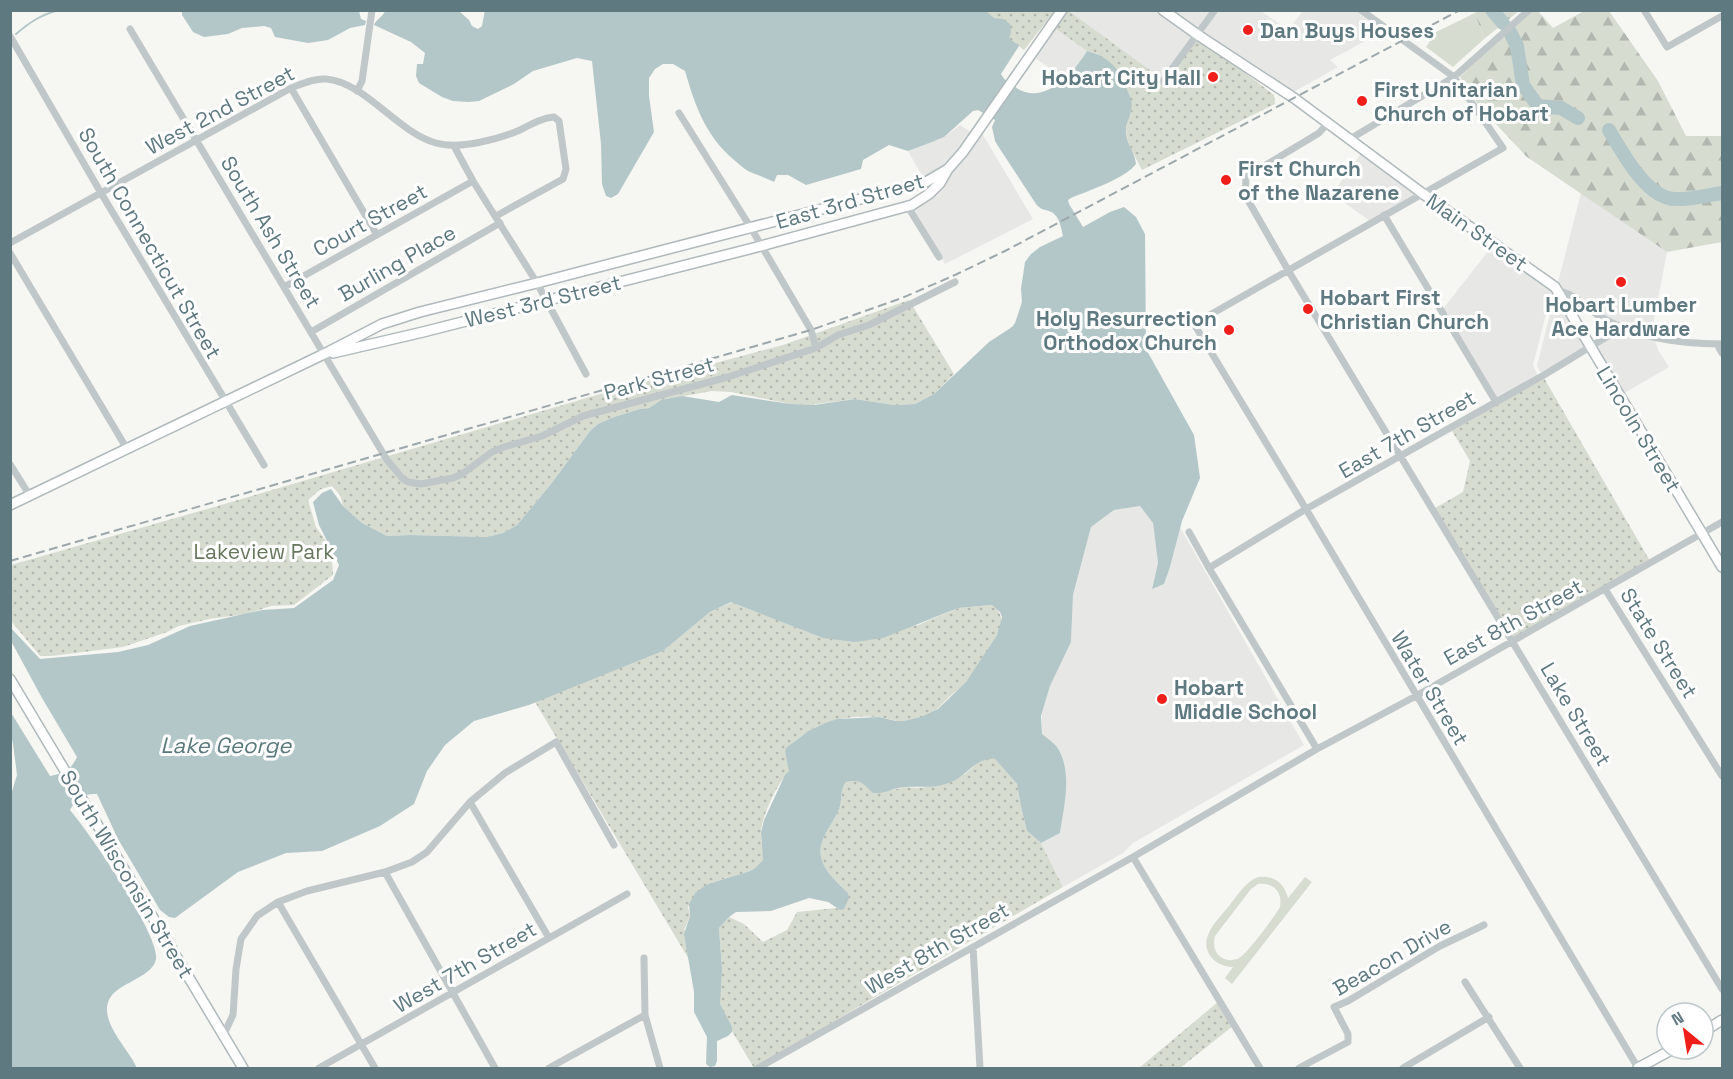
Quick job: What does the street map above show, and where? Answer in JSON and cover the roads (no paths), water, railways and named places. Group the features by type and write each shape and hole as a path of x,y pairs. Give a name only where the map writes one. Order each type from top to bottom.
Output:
{"street":[{"path":"357,91 362,81 372,10"},
{"name":"East 3rd Street","path":"761,246 908,207 929,194 963,152 1062,10"},
{"name":"Main Street","path":"1163,10 1294,98 1558,291 1566,292 1590,310 1620,327 1659,338 1720,344"},
{"path":"1163,81 1215,10"},
{"path":"1288,270 1503,147 1454,77 1361,10"},
{"path":"1350,140 1454,77 1528,10"},
{"path":"1644,10 1667,46 1722,16"},
{"name":"South Ash Street","path":"130,28 383,453"},
{"name":"South Connecticut Street","path":"10,36 264,465"},
{"name":"West 2nd Street","path":"10,243 291,88 325,79 342,82 357,91 416,135 436,143 454,146 487,140 519,130 544,117 554,117 559,121 566,169 563,179"},
{"path":"291,88 377,235"},
{"path":"679,113 811,330 816,348"},
{"name":"Lake Street","path":"1328,123 1319,133 1246,177 1245,195 1722,989"},
{"path":"454,146 473,181 547,300 586,374"},
{"name":"East 3rd Street","path":"751,228 926,182 948,169"},
{"name":"Burling Place","path":"311,332 563,179"},
{"name":"Court Street","path":"284,287 473,181"},
{"path":"908,207 939,257"},
{"path":"1384,215 1496,402"},
{"name":"West 3rd Street","path":"10,506 382,324 420,312 751,228"},
{"name":"West 3rd Street","path":"324,354 360,348 761,246"},
{"path":"10,253 127,450"},
{"name":"Water Street","path":"1288,270 1194,324 1638,1068"},
{"name":"Park Street","path":"383,453 394,470 408,482 421,484 453,478 492,452 542,436 583,416 728,377 816,348 838,335 869,325 955,282"},
{"name":"Lincoln Street","path":"1558,291 1722,567"},
{"name":"East 7th Street","path":"1209,568 1306,510 1544,375 1620,327"},
{"path":"1720,344 1722,353"},
{"path":"10,464 30,496"},
{"name":"East 8th Street","path":"1132,857 1317,749 1416,696 1722,522"},
{"path":"1189,532 1317,749"},
{"name":"State Street","path":"1605,589 1721,772"},
{"name":"South Wisconsin Street","path":"10,679 243,1068"},
{"path":"224,1036 233,1015 236,969 241,939 257,916 278,902 306,891 385,872 412,862 427,852 470,802 505,773 555,742 614,845"},
{"path":"470,802 549,938"},
{"path":"1132,857 1260,1068"},
{"name":"West 8th Street","path":"758,1068 1132,857"},
{"path":"385,872 495,1068"},
{"name":"West 7th Street","path":"319,1068 627,894"},
{"path":"278,902 375,1068"},
{"name":"Beacon Drive","path":"1299,1068 1348,1042 1348,1034 1334,1008 1440,946 1484,925"},
{"path":"973,947 980,1068"},
{"path":"644,958 645,1015 660,1068"},
{"path":"1465,982 1520,1068"},
{"path":"549,1068 645,1015"},
{"path":"1404,1068 1489,1017"},
{"path":"1638,1068 1655,1058"}],"water":[{"name":"Lake George","path":"485,10 986,11 994,18 1003,19 1010,24 1009,38 1019,46 1001,74 1009,83 1026,92 1037,93 1057,85 1074,69 1087,51 1102,57 1118,71 1131,101 1132,108 1126,133 1136,164 1116,179 1068,200 1083,227 1124,207 1136,217 1145,234 1146,349 1194,435 1200,478 1182,521 1164,584 1152,589 1158,563 1153,523 1140,506 1114,510 1091,527 1073,595 1071,642 1050,686 1041,716 1042,734 1057,747 1065,767 1066,789 1060,833 1041,843 1027,831 1017,784 995,759 982,761 957,779 939,786 905,787 873,793 861,783 846,782 839,809 822,842 821,850 823,864 848,893 849,898 844,909 840,910 828,902 809,898 771,911 736,912 719,928 722,968 720,1004 732,1027 732,1032 717,1041 717,1061 715,1066 710,1067 706,1064 707,1037 694,1012 694,992 684,934 690,916 689,904 696,892 708,884 750,871 763,860 761,833 764,820 789,771 786,748 808,731 837,719 879,717 904,721 921,717 938,709 966,682 997,635 1002,617 992,605 958,608 883,638 855,642 823,638 731,602 710,612 663,651 529,705 474,721 445,745 427,771 414,804 380,826 322,851 286,853 238,872 175,918 169,917 160,910 118,839 97,794 81,797 70,810 121,883 147,929 154,947 156,959 154,965 144,974 117,990 108,1004 107,1013 110,1023 137,1068 11,1068 10,798 17,775 10,711 50,776 66,771 77,757 11,641 11,628 40,659 118,652 148,645 190,626 262,610 294,608 333,580 339,565 319,525 313,502 322,493 331,489 343,506 362,523 387,536 487,537 503,533 517,525 590,431 598,424 614,417 649,408 661,400 682,396 719,402 732,395 790,404 814,405 855,399 894,405 915,404 934,394 989,342 1012,327 1022,302 1021,289 1025,262 1040,247 1063,236 1057,218 1036,204 995,141 992,127 995,120 978,110 973,111 944,137 932,142 908,151 889,145 863,160 861,169 806,185 788,175 777,175 774,182 748,171 723,150 702,119 685,71 673,64 663,64 655,69 649,78 654,132 618,194 611,198 606,196 602,184 601,144 592,61 577,58 533,71 514,84 479,101 453,101 419,83 416,76 417,64 423,64 425,53 411,42 374,25 385,11 459,11 472,26 478,29 482,26"},
{"path":"182,11 359,11 361,19 366,21 365,25 350,28 328,40 308,43 275,37 271,28 264,26 242,28 228,34 204,37 193,32 182,15"}],"waterway":[{"path":"16,34 36,19 60,10"},
{"path":"1492,10 1503,23"},
{"path":"1510,32 1517,46 1523,85 1538,106 1561,108 1578,118"},
{"path":"1609,130 1636,173 1645,183 1665,197 1687,199 1722,193"}],"railway":[{"path":"10,561 811,330 902,298 1005,251 1460,10"}],"place":[{"name":"Dan Buys Houses","path":"1248,30"},
{"name":"Hobart City Hall","path":"1213,77"},
{"name":"First Unitarian Church of Hobart","path":"1362,101"},
{"name":"First Church of the Nazarene","path":"1226,180"},
{"name":"Hobart Lumber Ace Hardware","path":"1621,282"},
{"name":"Hobart First Christian Church","path":"1308,309"},
{"name":"Holy Resurrection Orthodox Church","path":"1229,330"},
{"name":"Hobart Middle School","path":"1162,699"}],"park label":[{"name":"Lakeview Park","path":"264,551"}]}
